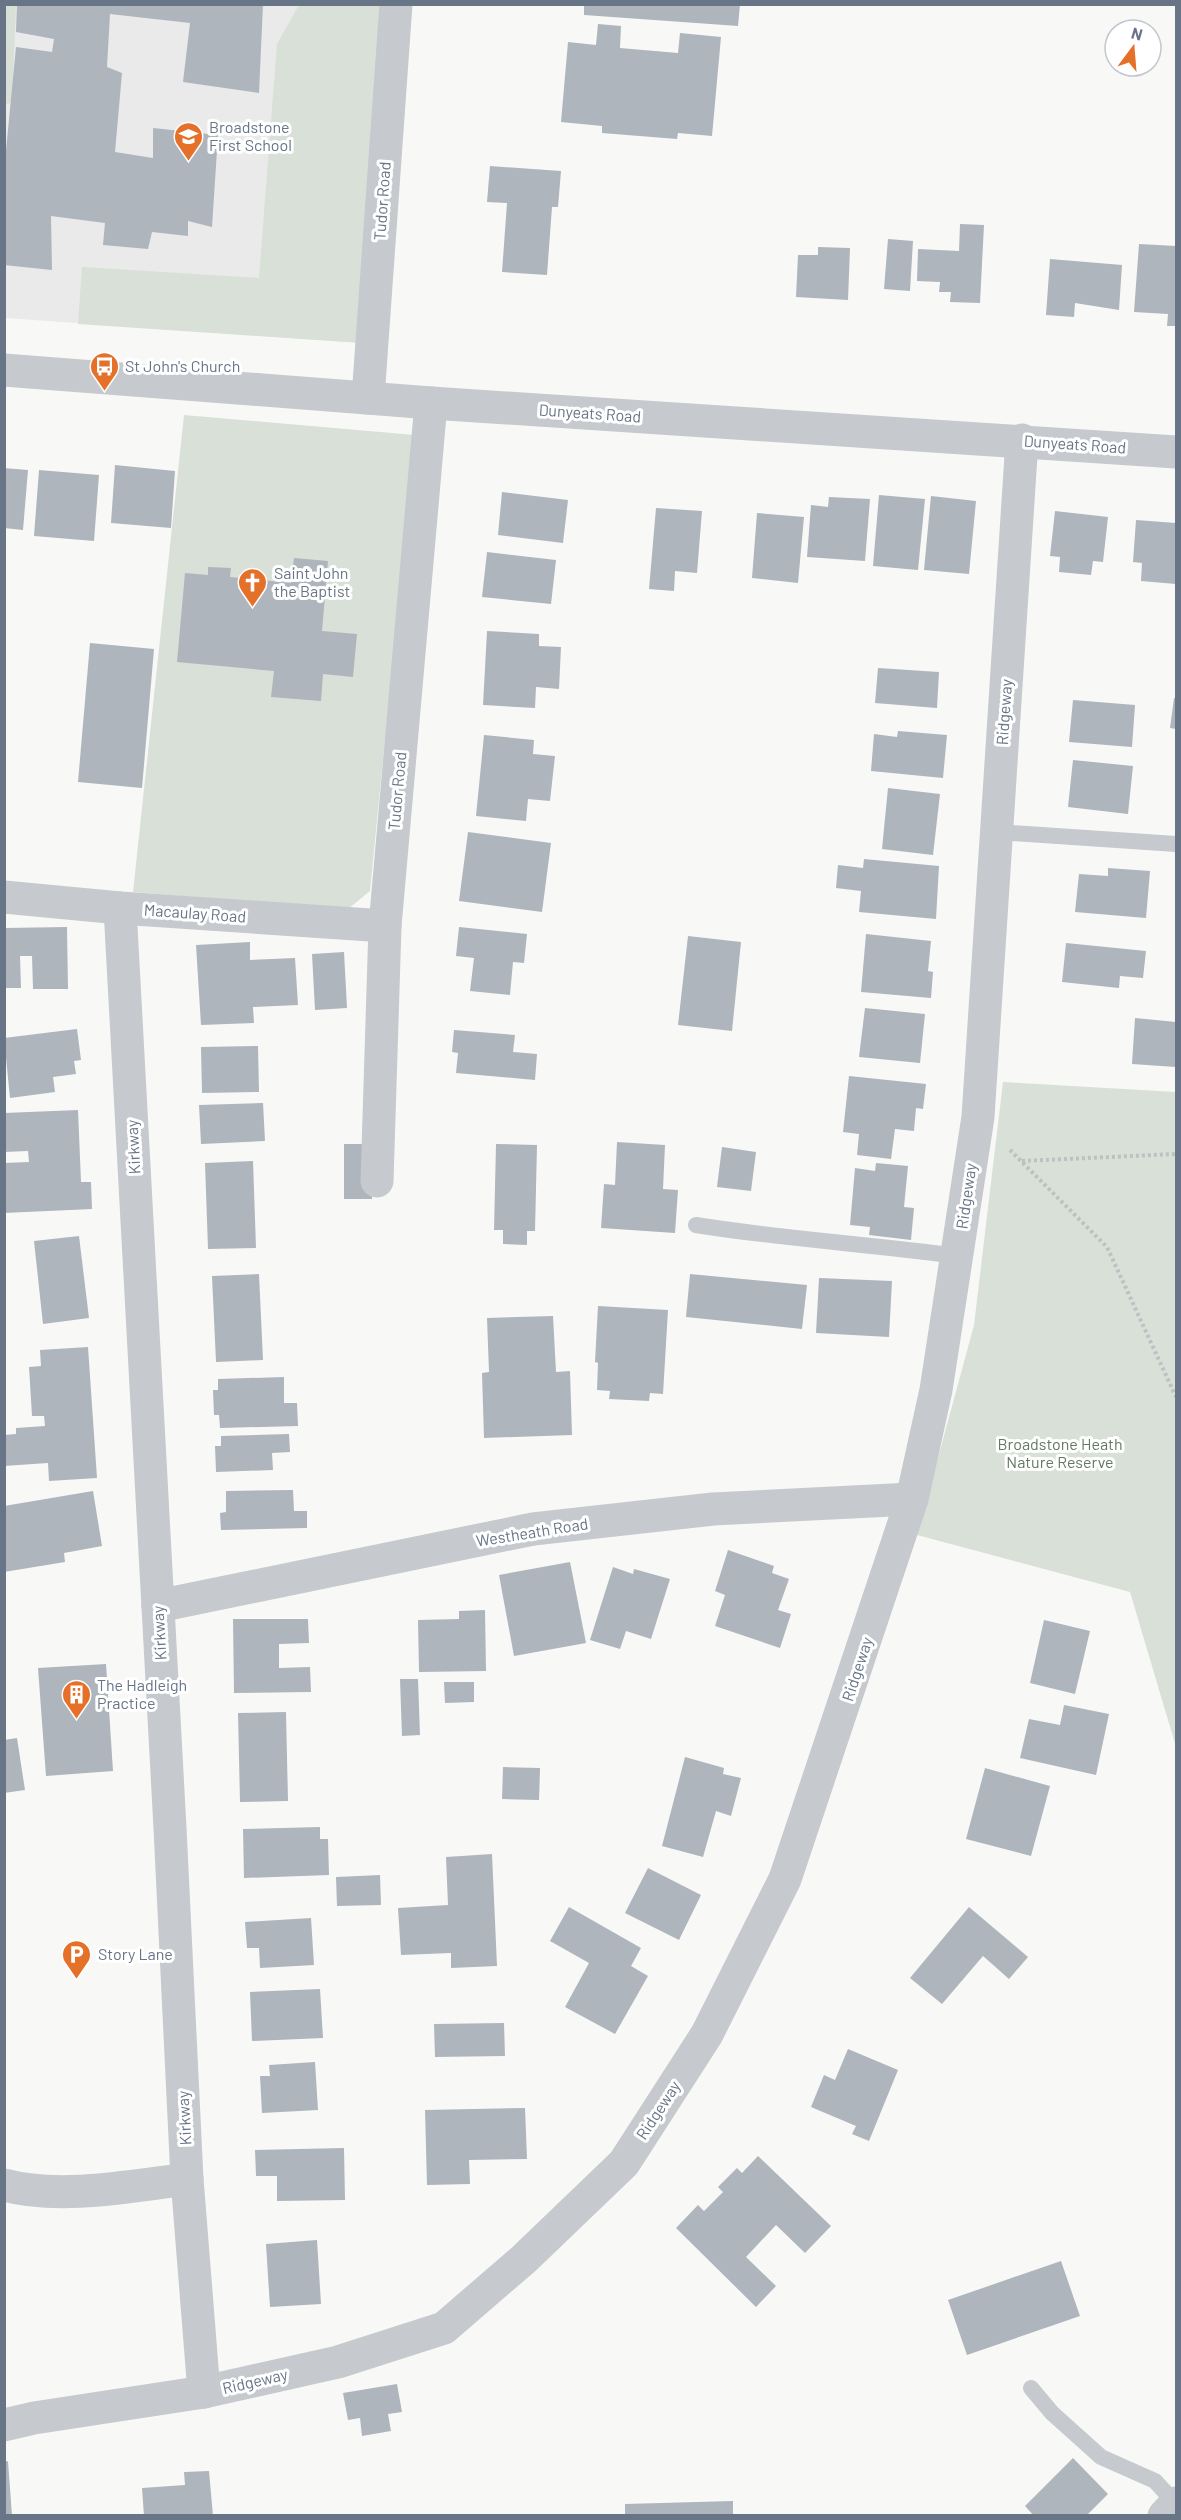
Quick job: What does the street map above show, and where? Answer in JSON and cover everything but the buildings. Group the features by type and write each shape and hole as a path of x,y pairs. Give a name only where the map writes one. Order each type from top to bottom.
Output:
{"street":[{"name":"Tudor Road","path":"368,398 396,4"},
{"name":"Dunyeats Road","path":"4,370 431,403 1022,440 1176,452"},
{"name":"Tudor Road","path":"377,1181 385,926 431,403"},
{"name":"Ridgeway","path":"4,2425 204,2392 338,2362 444,2328 524,2259 624,2163 707,2034 786,1879 912,1498 936,1390 978,1118 1022,440"},
{"name":"Macaulay Road","path":"4,897 120,908 385,926"},
{"name":"Kirkway","path":"120,908 187,2179 204,2392"},
{"name":"Westheath Road","path":"158,1606 533,1529 713,1509 912,1498"},
{"path":"4,2185 23,2190 102,2190 187,2179"},
{"path":"1164,2516 1176,2504"}],"lane":[{"path":"997,832 1176,844"},
{"path":"696,1224 731,1231 871,1244 957,1256"},
{"path":"1031,2388 1052,2413 1101,2457 1155,2481 1176,2504"}],"path":[{"path":"978,1118 1107,1247 1176,1397"},
{"path":"1021,1161 1176,1154"}],"shaded area":[{"name":"Broadstone First School","path":"4,5 381,5 362,343 5,318"}],"green space":[{"path":"4,5 16,5 12,103 5,104"},
{"path":"299,5 381,5 362,343 78,324 82,267 259,278 277,44"},
{"path":"184,415 415,435 370,891 348,909 133,892"},
{"name":"Broadstone Heath Nature Reserve","path":"1003,1082 1176,1092 1176,1747 1130,1592 917,1535 974,1325"}],"place":[{"name":"Broadstone First School","path":"188,162"},
{"name":"St John's Church","path":"104,392"},
{"name":"Saint John the Baptist","path":"253,608"},
{"name":"The Hadleigh Practice","path":"76,1720"},
{"name":"Story Lane","path":"77,1980"}]}
